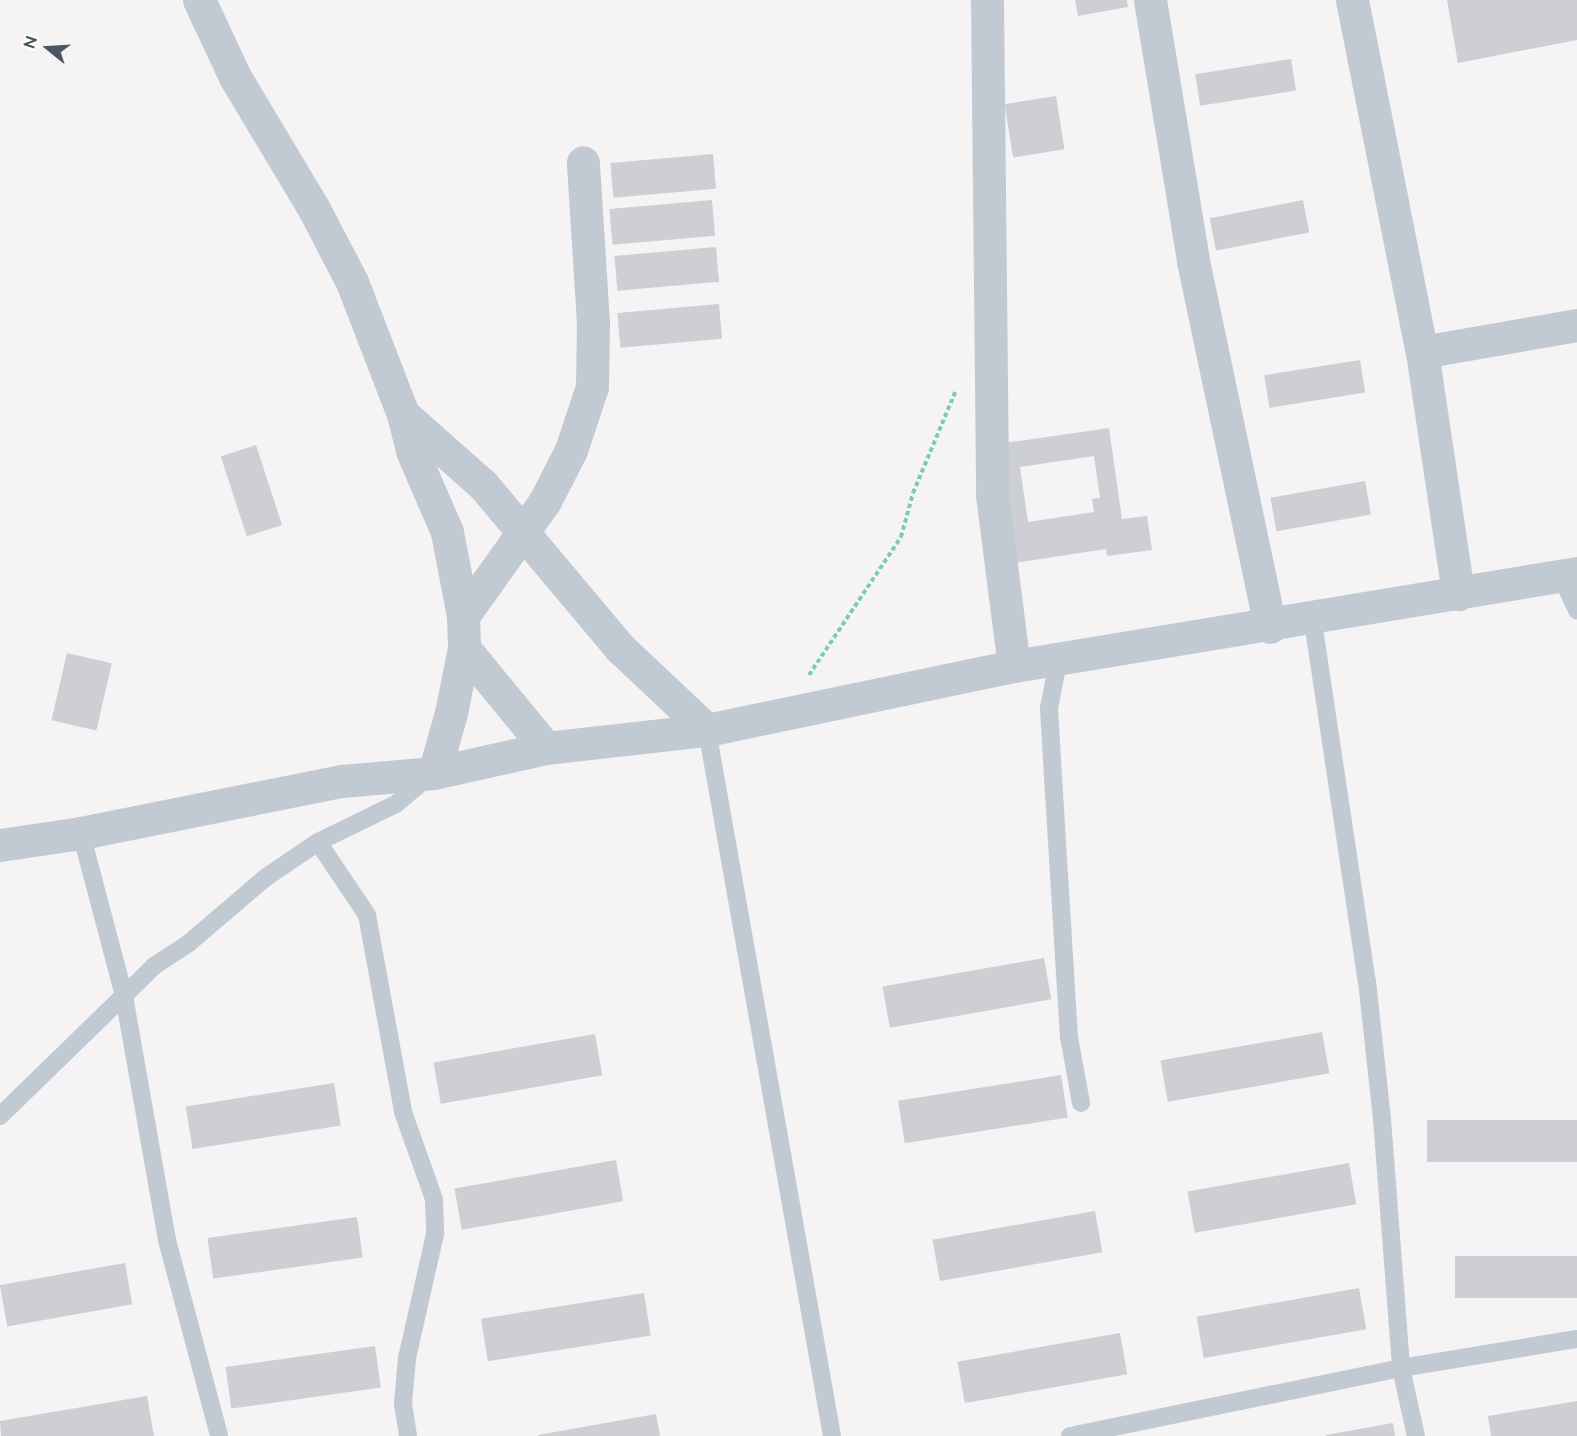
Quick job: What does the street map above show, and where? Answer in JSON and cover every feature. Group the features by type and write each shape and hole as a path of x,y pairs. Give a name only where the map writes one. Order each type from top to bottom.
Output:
{"street":[{"path":"199,0 235,77 314,209 352,282 403,414 412,452 447,532 463,632 452,713 434,773"},
{"path":"987,0 992,495 1014,666"},
{"path":"1150,0 1193,261 1270,627"},
{"path":"1352,0 1422,352 1458,594"},
{"path":"463,632 522,533 545,501 571,450 592,387 593,323 583,162"},
{"path":"1422,352 1577,325"},
{"path":"403,414 484,486 620,648 707,730"},
{"path":"0,845 81,833 342,781 434,773 546,748 707,730 783,712 1014,666 1058,662 1270,627 1312,615 1569,575"},
{"path":"463,632 546,748"}],"lane":[{"path":"1569,575 1577,611"},
{"path":"1312,615 1367,981 1382,1119 1401,1368 1416,1436"},
{"path":"1058,662 1049,708 1051,750 1068,1025 1081,1103"},
{"path":"707,730 832,1436"},
{"path":"0,1116 154,966 189,943 265,878 318,842 396,804 434,773"},
{"path":"81,833 124,996 167,1240 219,1436"},
{"path":"318,842 367,915 403,1112 434,1200 435,1234 407,1358 403,1404 408,1436"},
{"path":"1070,1436 1401,1368 1577,1339"}],"path":[{"path":"783,712 901,537 914,493 957,388"}],"building":[{"path":"1075,0 1127,0 1128,7 1078,16"},
{"path":"1447,0 1577,0 1577,40 1458,63"},
{"path":"1291,59 1296,91 1200,106 1195,74"},
{"path":"1056,96 1064,149 1013,157 1005,104"},
{"path":"713,154 716,189 613,198 610,163"},
{"path":"712,200 715,236 613,245 609,209"},
{"path":"1303,200 1309,232 1216,251 1210,218"},
{"path":"716,247 719,282 617,291 614,256"},
{"path":"719,304 722,339 620,348 617,313"},
{"path":"1360,360 1365,393 1269,408 1264,375"},
{"path":"1109,428 1122,519 1147,516 1152,550 1107,556 1106,549 1014,563 998,444","holes":["1094,456 1100,498 1092,499 1094,512 1028,522 1020,467"]},
{"path":"256,445 282,525 247,536 221,456"},
{"path":"1365,481 1371,514 1276,531 1270,498"},
{"path":"67,653 112,663 96,731 51,720"},
{"path":"1044,958 1051,999 890,1028 882,986"},
{"path":"1322,1032 1329,1073 1168,1102 1160,1060"},
{"path":"595,1034 602,1075 441,1104 433,1062"},
{"path":"1061,1075 1068,1117 905,1143 898,1101"},
{"path":"334,1083 341,1125 193,1149 186,1106"},
{"path":"1427,1120 1577,1120 1577,1162 1427,1162"},
{"path":"616,1160 623,1201 462,1230 454,1188"},
{"path":"1349,1163 1356,1204 1195,1233 1187,1191"},
{"path":"1095,1211 1102,1252 940,1281 933,1240"},
{"path":"357,1217 363,1258 213,1279 207,1238"},
{"path":"1455,1256 1577,1256 1577,1298 1455,1298"},
{"path":"125,1263 132,1304 7,1326 0,1285"},
{"path":"1359,1288 1366,1329 1204,1358 1197,1317"},
{"path":"644,1293 651,1335 488,1361 481,1319"},
{"path":"1120,1333 1127,1374 965,1403 958,1362"},
{"path":"375,1346 381,1388 231,1409 225,1367"},
{"path":"147,1396 154,1436 1,1436 0,1421"},
{"path":"1577,1401 1577,1436 1491,1436 1488,1416"},
{"path":"656,1414 660,1436 538,1436 538,1435"},
{"path":"1393,1423 1395,1436 1326,1436 1326,1435"}]}
